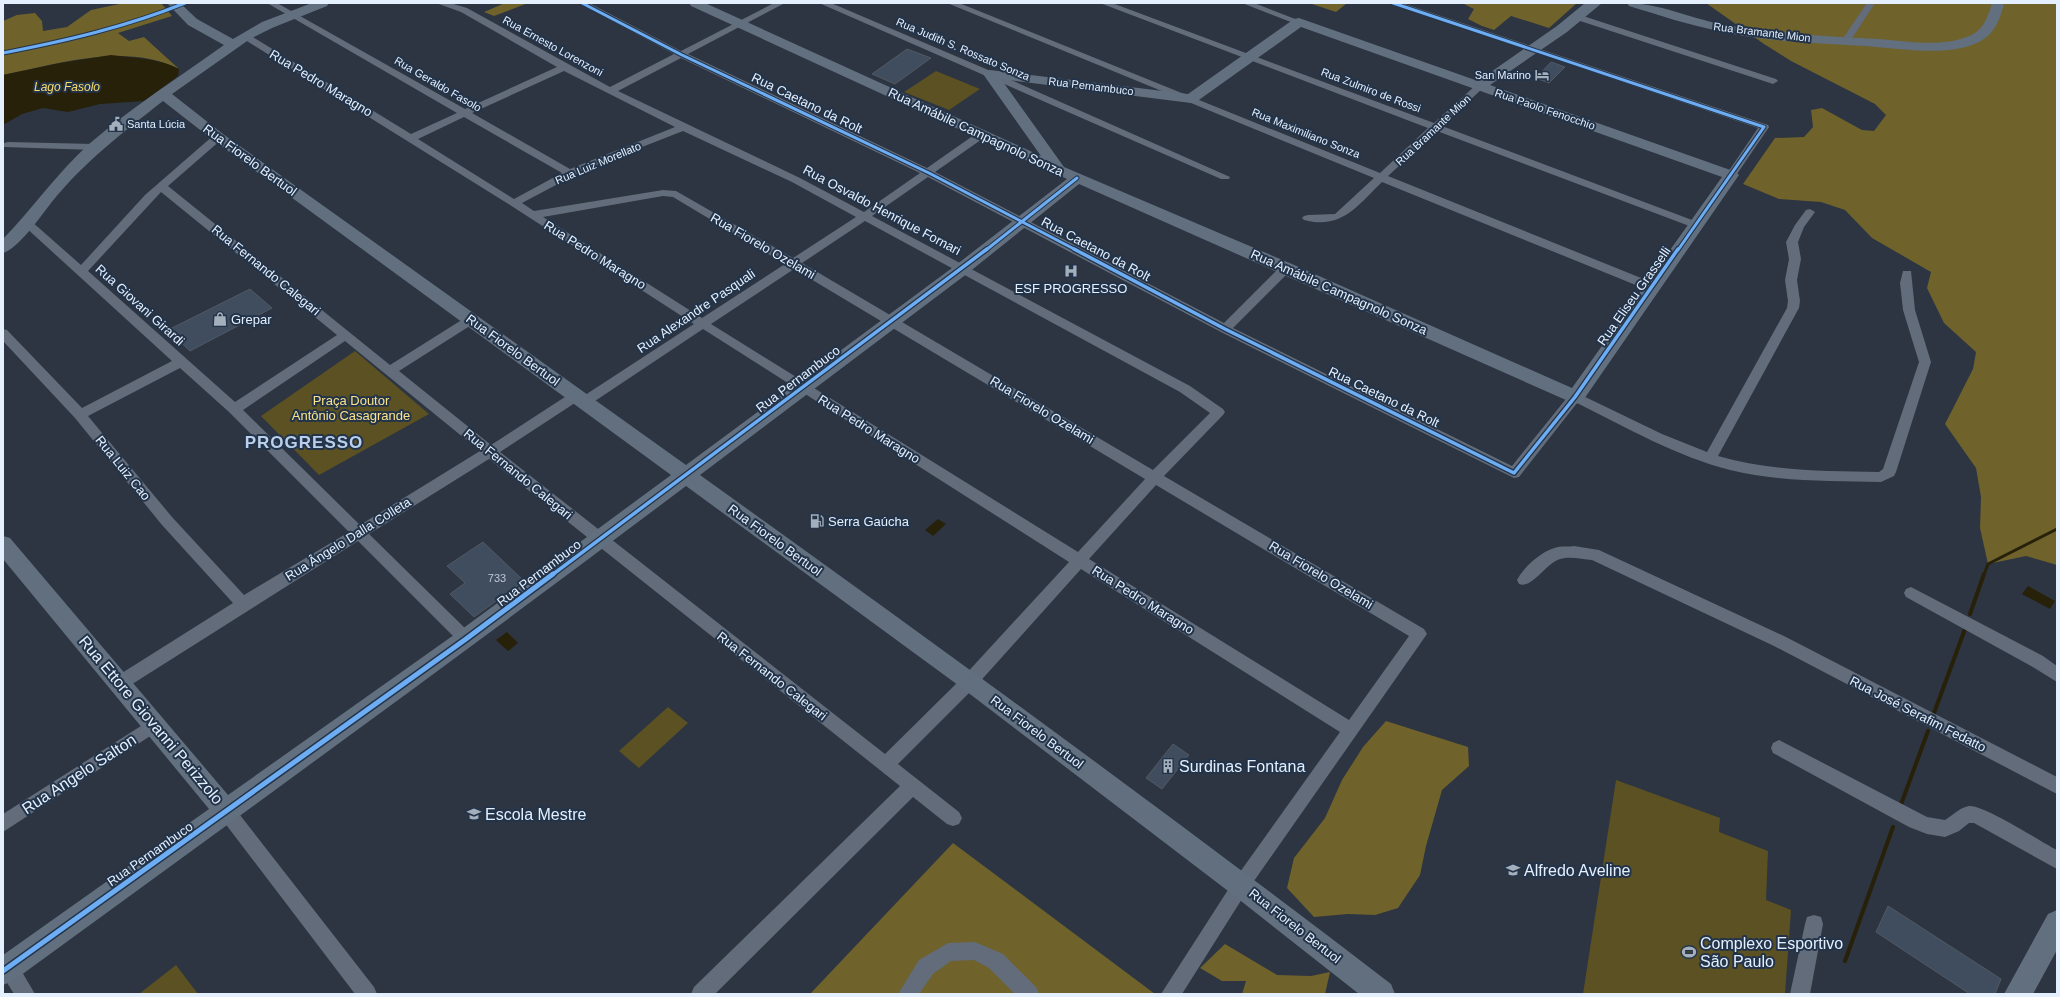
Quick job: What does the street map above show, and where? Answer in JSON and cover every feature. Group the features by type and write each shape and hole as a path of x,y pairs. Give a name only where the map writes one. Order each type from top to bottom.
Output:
{"street":[{"path":"173,3 184,16 206,31 233,44"},
{"name":"Rua Geraldo Fasolo","path":"271,3 569,173"},
{"path":"3,248 27,223 66,175 95,146 164,94 245,36 267,25 295,16 318,6 333,3"},
{"name":"Rua Ernesto Lorenzoni","path":"440,3 464,10 564,67 610,91"},
{"name":"Rua Caetano da Rolt","path":"582,3 682,55 929,173 1225,329 1514,473"},
{"name":"Rua Amábile Campagnolo Sonza","path":"695,3 740,25 1059,170 1286,268 1710,458 1754,469 1808,476 1881,477 1889,472 1925,362 1909,310 1906,283 1907,274"},
{"path":"610,91 781,3"},
{"name":"Rua Judith S. Rossato Sonza","path":"823,3 1225,177"},
{"name":"Rua Maximiliano Sonza","path":"951,3 1652,287"},
{"name":"Rua Zulmiro de Rossi","path":"1104,3 1696,225"},
{"name":"Rua Paolo Fenocchio","path":"1246,3 1731,175"},
{"path":"1393,3 1531,50"},
{"name":"Rua Bramante Mion","path":"1308,218 1332,218 1338,216 1480,86 1577,17 1590,5 1596,3"},
{"name":"Rua Bramante Mion","path":"1633,3 1706,25 1734,30 1916,46 1952,44 1974,39 1987,30 1998,3"},
{"path":"1846,41 1871,3"},
{"path":"1577,17 1774,81"},
{"path":"1191,99 1299,22"},
{"name":"Rua Pedro Maragno","path":"245,36 514,202 803,388 1351,730"},
{"name":"Rua Eliseu Grasselli","path":"1514,473 1575,397 1764,127 1531,50"},
{"path":"411,138 564,67"},
{"path":"990,74 1059,170"},
{"name":"Rua Pernambuco","path":"990,74 1191,99"},
{"name":"Rua Osvaldo Henrique Fornari","path":"610,91 796,180 1185,389 1218,412 1155,477"},
{"name":"Rua Fiorelo Bertuol","path":"164,94 218,137 472,319 970,682 1241,885 1381,994"},
{"name":"Rua Luiz Morellato","path":"514,202 569,173 683,127"},
{"name":"Rua Alexandre Pasquali","path":"580,399 703,323 864,217 929,173 981,135"},
{"path":"81,272 161,186 218,137"},
{"path":"8,145 95,146"},
{"name":"Rua Pernambuco","path":"6,969 228,812 466,639 962,269 1077,178"},
{"name":"Rua Fernando Calegari","path":"161,186 600,540 953,818"},
{"name":"Rua Fiorelo Ozelami","path":"532,215 663,193 676,194 1419,634 1351,730"},
{"path":"1710,458 1793,308 1794,301 1791,280 1795,259 1792,242 1799,227 1810,212"},
{"name":"Rua Giovani Girardi","path":"27,223 234,409 359,531 466,639"},
{"path":"1225,329 1286,268"},
{"path":"390,371 472,319"},
{"name":"Rua Luiz Cao","path":"3,333 80,415 167,521 243,604"},
{"path":"234,409 346,335"},
{"path":"80,415 182,361"},
{"name":"Rua Ângelo Dalla Colleta","path":"120,683 359,531 580,399"},
{"path":"885,765 970,682 1155,477"},
{"name":"Rua Ettore Giovanni Perizzolo","path":"3,544 228,812 367,994"},
{"name":"Rua José Serafim Fedatto","path":"1524,580 1538,564 1558,553 1574,552 1594,554 1678,592 1779,641 2057,786"},
{"path":"1911,593 2037,661 2057,675"},
{"name":"Rua Angelo Salton","path":"3,824 155,724"},
{"path":"1171,994 1241,885 1351,730"},
{"path":"1779,748 1915,821 1935,828 1949,828 1964,815 1969,813 1977,815 2057,860"},
{"path":"701,994 912,786"},
{"path":"2018,994 2057,923"},
{"path":"1800,994 1814,924"},
{"path":"908,994 926,967 948,952 974,951 996,961 1029,994"},
{"path":"6,969 26,994"}],"green space":[{"path":"936,71 980,89 949,110 904,92"},
{"name":"Praça Doutor Antônio Casagrande","path":"355,351 429,414 319,475 261,416"},
{"path":"668,707 688,723 639,768 619,751"},
{"name":"Complexo Esportivo São Paulo","path":"1616,780 1720,818 1719,832 1768,851 1766,900 1791,910 1785,994 1583,994"},
{"path":"176,965 198,994 139,994"}],"shaded area":[{"path":"124,3 161,3 172,16 118,33 129,41 144,37 179,69 158,61 137,57 114,56 69,61 3,75 3,21 17,15 35,13 42,21 43,31 67,27 91,10"},
{"path":"505,3 528,3 494,16 484,12"},
{"path":"1309,3 1347,3 1336,12"},
{"path":"1462,3 1577,3 1549,28 1511,16 1494,30 1468,19 1474,9"},
{"path":"1706,3 2057,3 2057,565 2026,556 1988,564 1980,528 1981,497 1976,468 1945,424 1973,369 1976,352 1944,323 1927,288 1931,272 1872,238 1845,210 1821,202 1779,199 1743,184 1775,138 1804,137 1813,127 1811,110 1822,108 1862,130 1874,131 1886,115 1875,104 1791,61"},
{"path":"1386,721 1468,747 1469,766 1442,790 1426,846 1420,875 1398,908 1375,915 1348,914 1314,917 1287,888 1294,858 1325,818 1342,780 1363,747"},
{"path":"953,843 1155,994 810,994"},
{"path":"1225,944 1277,975 1311,976 1330,972 1325,994 1242,994 1246,981 1222,981 1200,968"}],"water":[{"name":"Lago Fasolo","path":"111,55 146,59 171,65 179,69 178,76 144,101 100,104 68,112 43,108 22,114 3,125 3,75 60,63"},
{"path":"938,519 946,524 933,536 925,530"},
{"path":"2028,586 2055,601 2050,609 2022,594"},
{"path":"507,632 518,643 508,651 496,640"}],"building":[{"path":"907,49 931,58 895,84 872,74"},
{"path":"1551,62 1565,67 1549,83 1536,78"},
{"name":"Grepar","path":"250,289 272,308 190,351 168,330"},
{"path":"483,542 524,581 474,617 450,594 465,583 447,566"},
{"name":"Surdinas Fontana","path":"1173,744 1189,755 1162,789 1146,778"},
{"path":"1888,906 2001,979 1995,994 1970,994 1876,932"}],"waterway":[{"path":"1984,575 1988,564 2057,529"},
{"path":"1970,614 1984,574"},
{"path":"1934,713 1965,629"},
{"path":"1900,807 1928,731"},
{"path":"1845,961 1893,827"}],"cycle path":[{"path":"3,53 49,44 118,27 185,3"},
{"path":"582,3 682,55 929,173 1225,329 1514,473 1575,397 1764,127 1393,3"},
{"path":"3,971 466,639 962,269 1077,178"}],"place":[{"name":"San Marino","path":"1542,75"},
{"name":"Santa Lúcia","path":"116,124"},
{"name":"ESF PROGRESSO","path":"1071,271"},
{"name":"Grepar","path":"220,319"},
{"name":"Serra Gaúcha","path":"817,521"},
{"name":"Surdinas Fontana","path":"1168,766"},
{"name":"Escola Mestre","path":"474,814"},
{"name":"Alfredo Aveline","path":"1513,870"},
{"name":"Complexo Esportivo São Paulo","path":"1689,952"}],"district":[{"name":"PROGRESSO","path":"304,442"}]}
